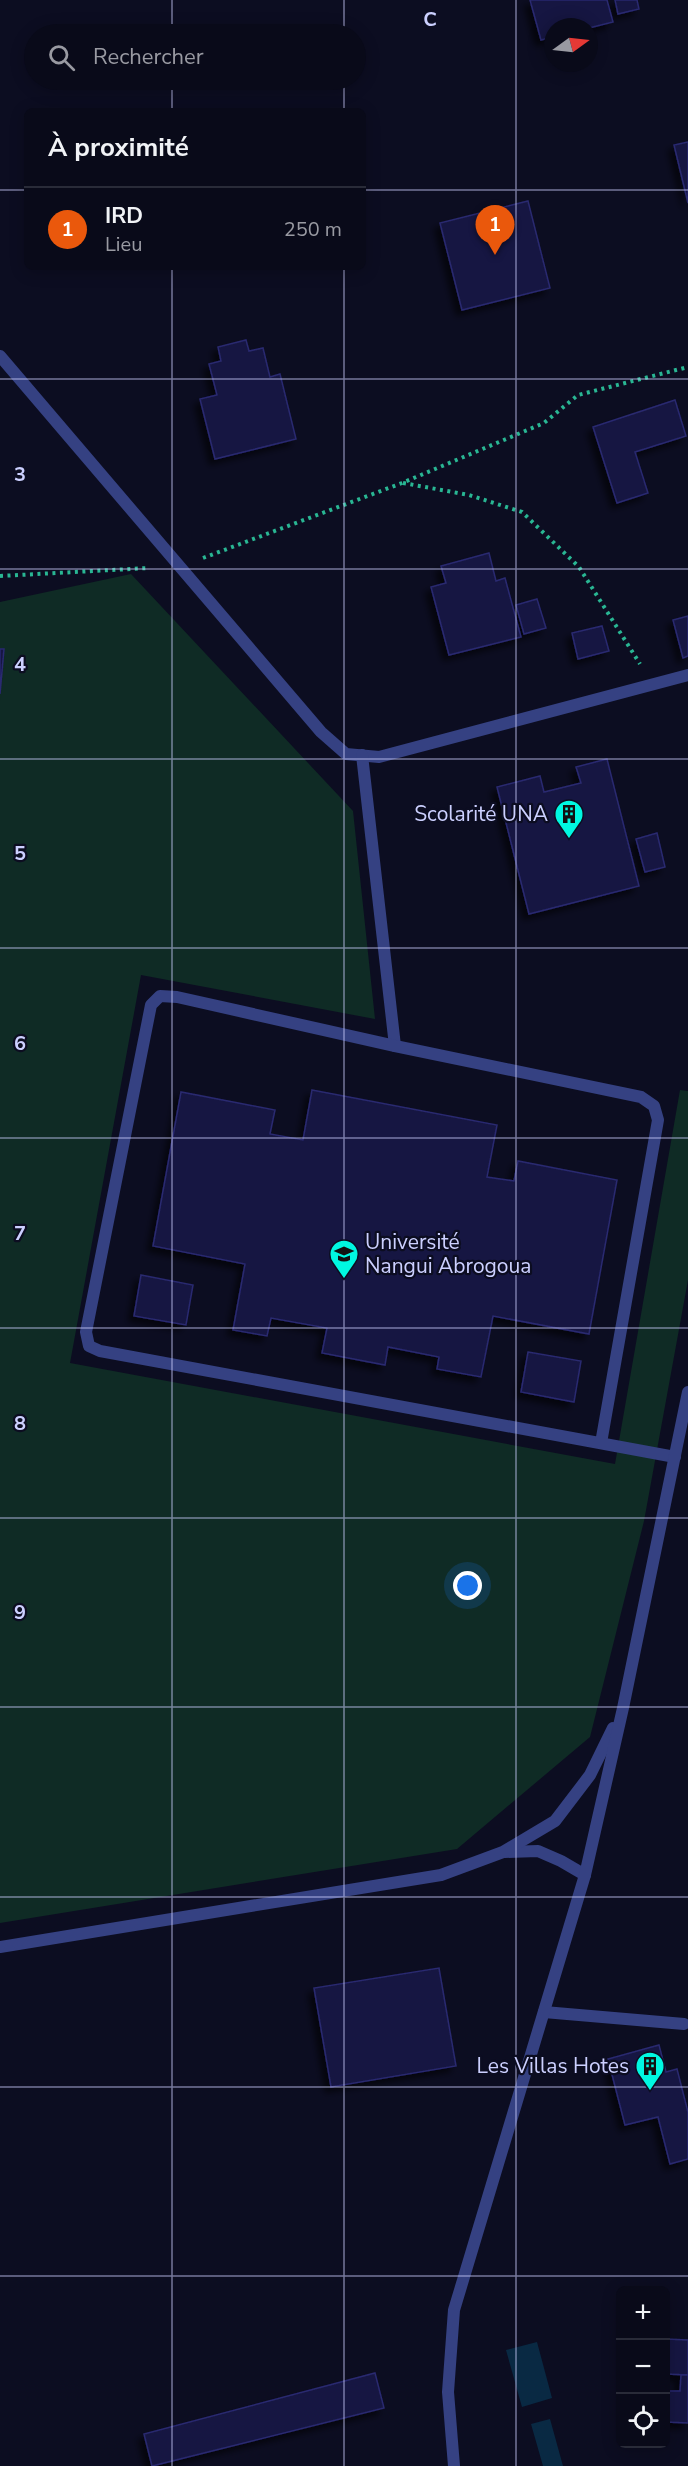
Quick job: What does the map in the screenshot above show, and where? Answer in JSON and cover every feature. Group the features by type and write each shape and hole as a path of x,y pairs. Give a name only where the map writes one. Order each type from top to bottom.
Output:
{"lane":[{"path":"0,356 321,732 346,754 379,757 652,687 688,675"},
{"path":"362,755 395,1046"},
{"path":"601,1443 658,1120 654,1106 641,1097 395,1046 177,997 160,996 151,1005 86,1332 89,1346 100,1351 675,1457"},
{"path":"454,2466 448,2392 454,2310 585,1875 623,1708 688,1392"},
{"path":"0,1947 441,1875 503,1852 555,1821 590,1775 623,1708"},
{"path":"503,1852 538,1851 585,1875"},
{"path":"544,2012 684,2024"}],"path":[{"path":"0,576 180,566 402,483 544,423 578,395 688,367"},
{"path":"402,483 469,495 522,512 579,567 652,687"}],"green space":[{"path":"131,574 353,811 375,1019 141,975 70,1363 615,1464 680,1090 688,1091 688,1280 644,1521 590,1737 457,1849 0,1923 0,602"}],"water":[{"path":"537,2342 552,2398 522,2407 506,2350"},
{"path":"550,2419 563,2466 543,2466 531,2424"}],"building":[{"path":"530,0 607,0 613,22 598,26 598,18 544,18 544,39 541,40"},
{"path":"615,0 637,0 639,9 618,14"},
{"path":"688,142 688,203 674,145"},
{"path":"528,201 550,288 462,310 440,223"},
{"path":"246,340 249,351 263,348 270,377 280,374 296,439 215,459 200,399 217,395 209,364 221,361 218,347"},
{"path":"675,400 686,436 635,452 648,493 617,503 593,427"},
{"path":"489,553 496,581 505,578 521,637 449,655 431,587 446,583 441,566"},
{"path":"537,599 546,628 524,634 516,605"},
{"path":"688,616 688,656 683,658 673,620"},
{"path":"602,626 609,651 578,659 572,633"},
{"path":"0,649 4,649 0,694"},
{"name":"Scolarité UNA","path":"607,759 639,886 529,914 497,787 540,776 544,792 581,783 576,767"},
{"path":"657,833 665,867 645,872 636,839"},
{"path":"312,1090 497,1125 487,1177 514,1181 518,1161 617,1180 589,1334 493,1316 481,1377 437,1369 439,1357 388,1347 385,1365 322,1353 327,1328 271,1318 267,1336 233,1330 245,1264 153,1246 181,1092 275,1110 270,1134 303,1140"},
{"path":"141,1275 193,1285 186,1325 134,1316"},
{"path":"528,1352 581,1361 574,1402 521,1392"},
{"path":"439,1968 456,2066 331,2087 314,1988"},
{"name":"Les Villas Hotes","path":"659,2045 666,2072 677,2069 688,2112 688,2159 670,2164 658,2117 625,2125 608,2059"},
{"path":"670,2339 688,2340 688,2375 670,2374"},
{"path":"375,2373 384,2408 152,2466 144,2434"},
{"path":"681,2375 688,2375 688,2423 670,2422 670,2391 680,2391"}],"place":[{"name":"IRD","path":"495,255"},
{"name":"Scolarité UNA","path":"569,840"},
{"name":"Université Nangui Abrogoua","path":"344,1280"},
{"name":"Les Villas Hotes","path":"650,2092"}]}
